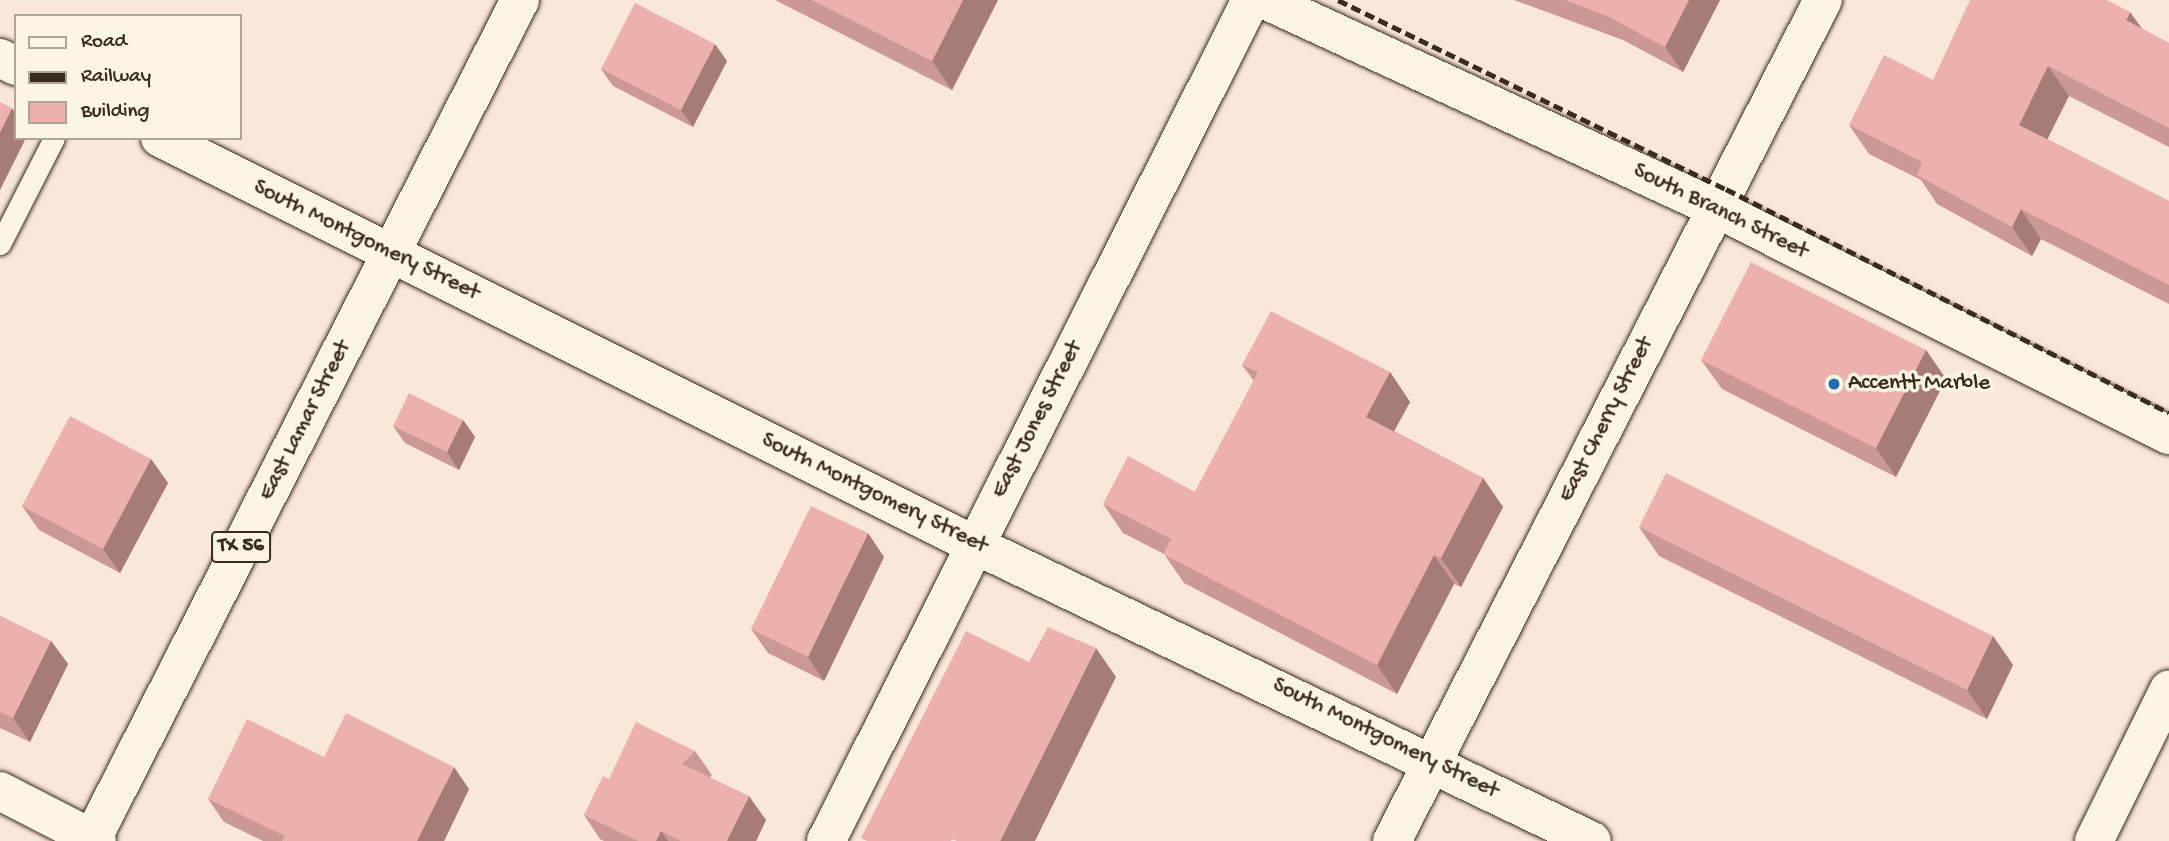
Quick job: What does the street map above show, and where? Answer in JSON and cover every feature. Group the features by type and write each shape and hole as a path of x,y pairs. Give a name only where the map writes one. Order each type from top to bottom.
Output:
{"street":[{"name":"East Lamar Street","path":"93,840 520,0"},
{"name":"East Jones Street","path":"826,841 1251,0"},
{"name":"South Branch Street","path":"1265,0 1716,208 2169,435"},
{"name":"East Cherry Street","path":"1392,841 1823,0"},
{"name":"South Montgomery Street","path":"164,140 975,545 1433,761 1592,841"},
{"path":"2094,841 2169,689"},
{"path":"0,792 93,840"}],"lane":[{"path":"0,244 53,140"}],"building":[{"path":"812,0 963,0 932,61"},
{"path":"1565,0 1689,0 1665,47 1605,15"},
{"path":"1970,0 2107,0 2130,12 2126,20 2169,43 2169,128 2048,66 2019,125 2169,201 2169,285 2021,209 2012,227 1917,175 1922,162 1849,125 1884,55 1933,80"},
{"path":"635,3 715,44 681,110 601,69"},
{"path":"0,102 12,108 0,132"},
{"name":"Accentt Marble","path":"1751,262 1926,350 1876,448 1701,360"},
{"path":"1271,311 1390,372 1366,417 1483,478 1441,558 1434,555 1377,665 1163,554 1171,539 1103,504 1128,456 1195,492 1258,372 1242,365"},
{"path":"409,393 463,420 447,452 393,426"},
{"path":"70,416 151,459 103,549 22,506"},
{"path":"1666,473 1993,636 1967,690 1639,527"},
{"path":"811,506 868,533 808,657 751,629"},
{"path":"0,616 51,641 13,718 0,712"},
{"path":"1048,627 1096,648 1000,841 867,841 861,838 966,631 1029,662"},
{"path":"346,713 454,767 417,841 282,841 285,836 208,799 247,719 324,757"},
{"path":"636,722 695,751 682,764 749,796 727,841 681,841 661,831 656,841 638,841 584,815 603,776 609,779"}],"railway":[{"path":"1338,0 1726,189 2169,413"}],"place":[{"name":"Accentt Marble","path":"1834,384"}]}
